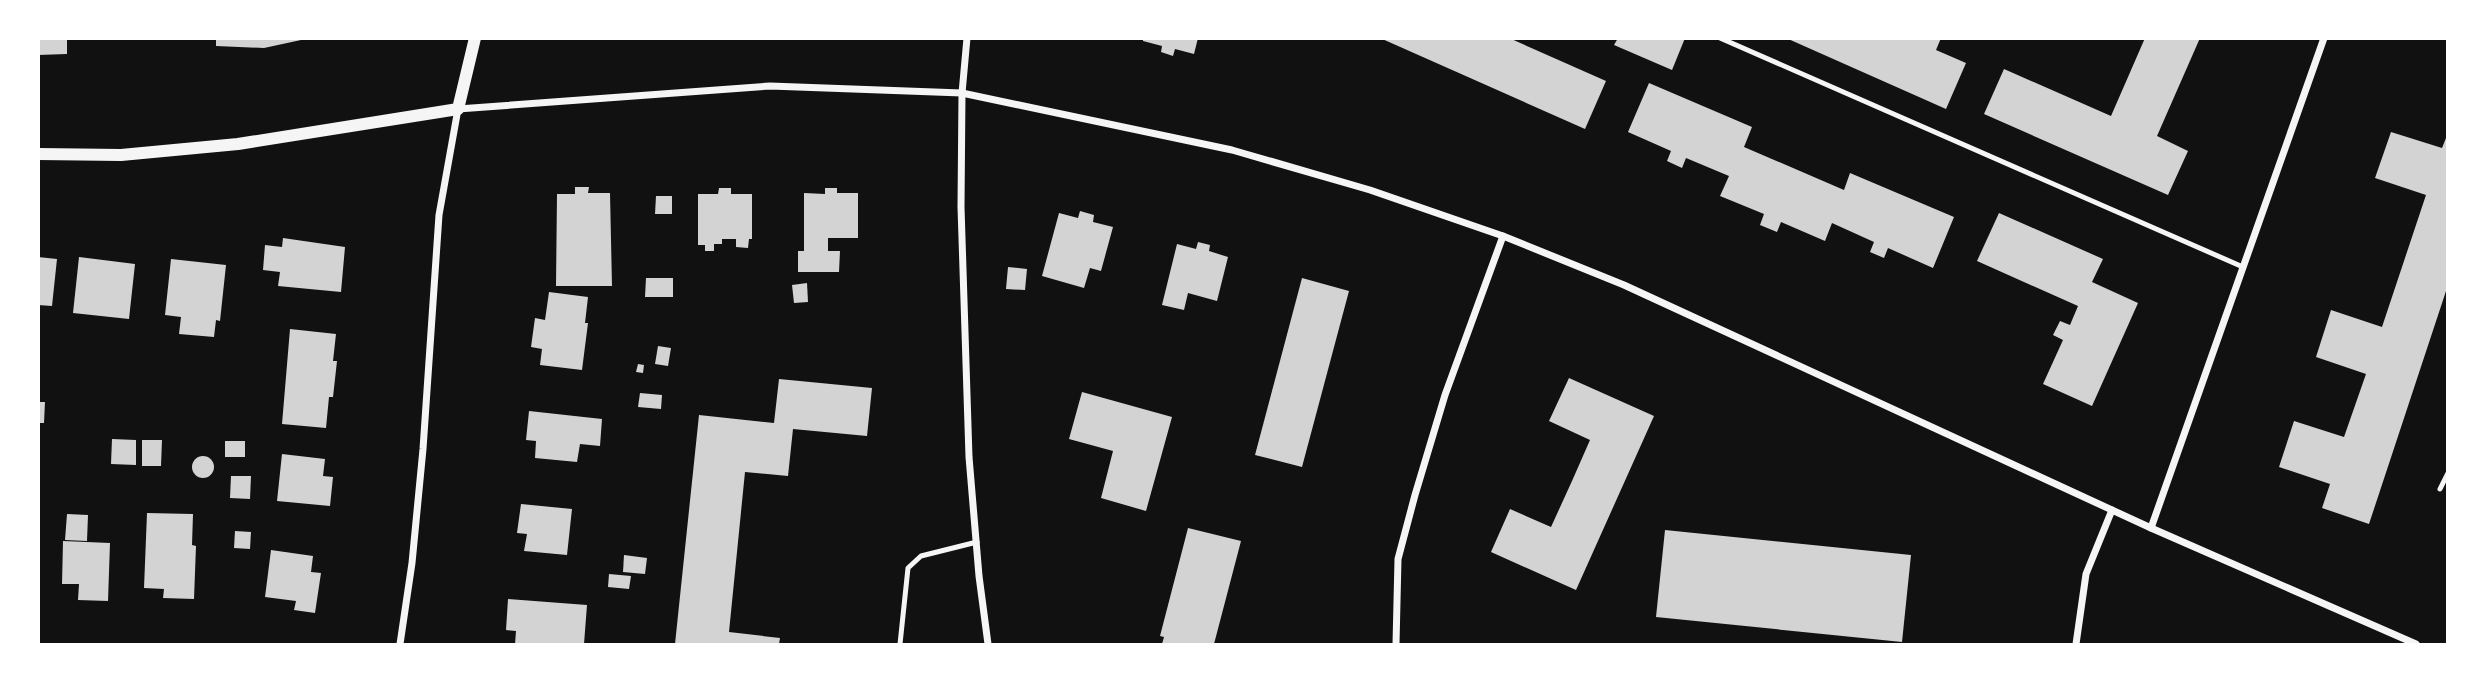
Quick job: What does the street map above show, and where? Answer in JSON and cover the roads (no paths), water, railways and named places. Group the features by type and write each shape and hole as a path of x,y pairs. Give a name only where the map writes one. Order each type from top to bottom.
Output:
{"street":[{"path":"400,645 412,563 423,449 439,215 458,109 475,38"},
{"path":"967,38 962,93 961,207 969,457 988,645"},
{"path":"2151,528 2324,38"},
{"path":"38,154 121,155 238,144 458,109 770,86 962,93 1232,150 1370,190 1503,236 1649,297 2151,528 2416,645"},
{"path":"1395,645 1398,559 1445,395 1503,236"},
{"path":"2076,645 2086,574 2112,510"}],"lane":[{"path":"1720,38 2243,267"},
{"path":"2440,489 2448,472"},
{"path":"900,645 908,568 921,556 976,542"}]}
